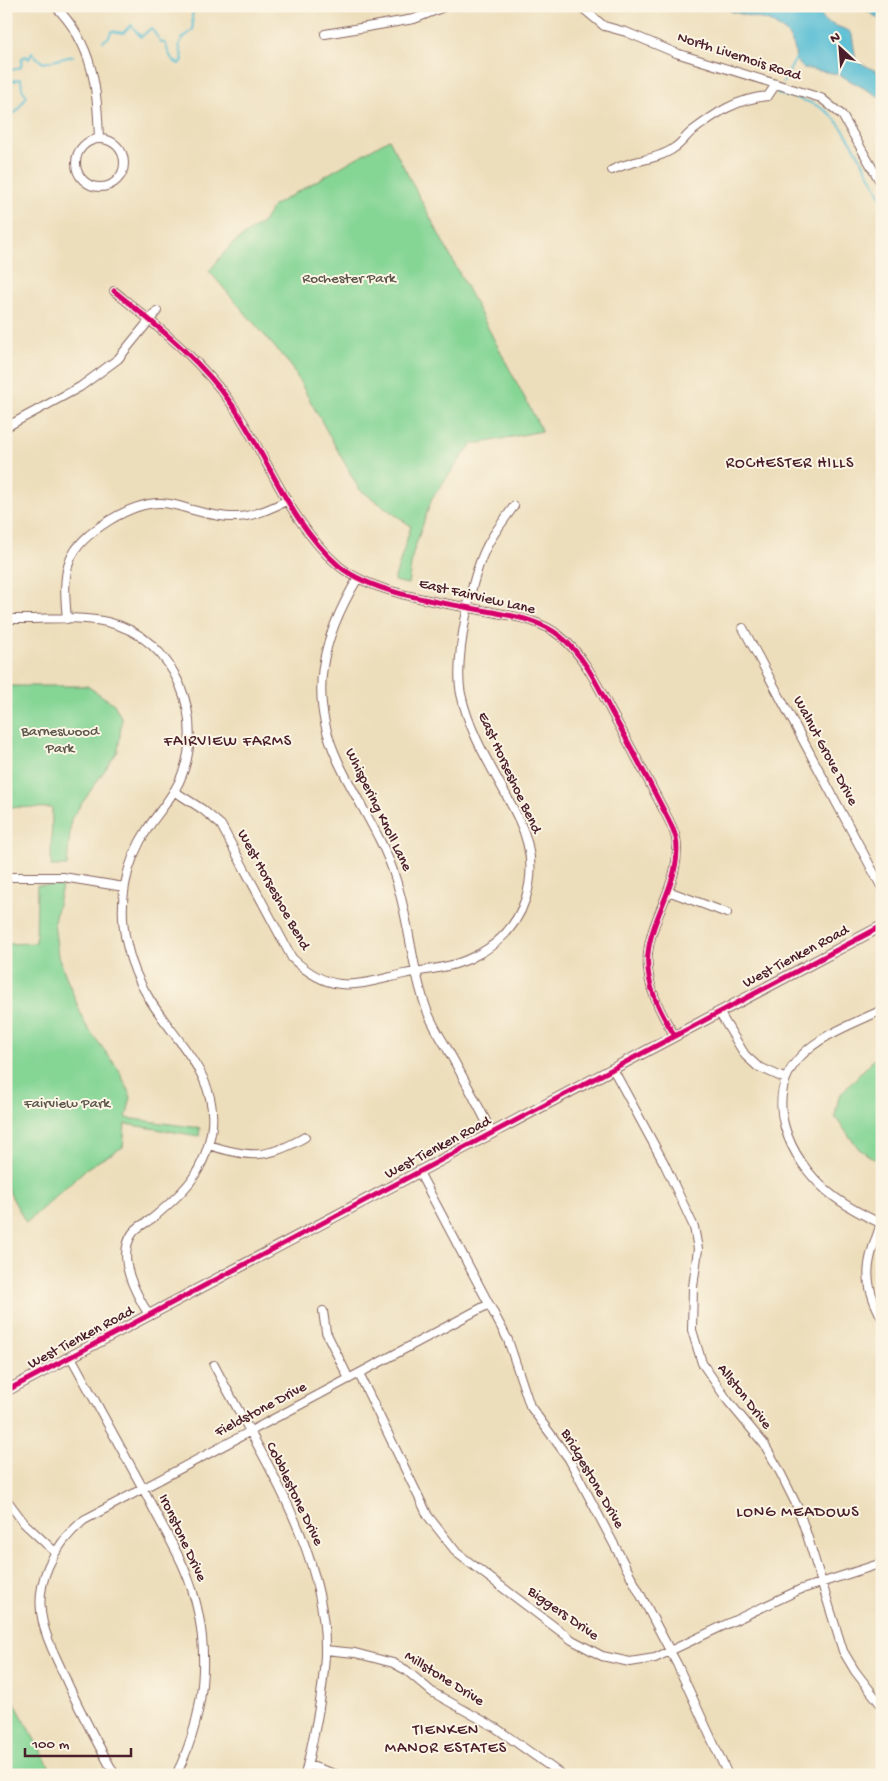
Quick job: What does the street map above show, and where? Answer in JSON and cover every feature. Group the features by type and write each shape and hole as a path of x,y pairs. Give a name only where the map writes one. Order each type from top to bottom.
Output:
{"street":[{"path":"55,6 74,29 90,63 97,90 100,139"},
{"path":"325,34 414,19 446,6"},
{"name":"North Livernois Road","path":"580,6 604,26 626,32 676,52 822,98 832,106 851,129 882,185"},
{"path":"612,170 622,164 675,148 691,132 725,109 742,100 768,96 776,84"},
{"path":"100,139 115,144 123,158 120,174 115,181 101,186 92,186 81,178 76,164 80,149 85,144 100,139"},
{"name":"East Fairview Lane","path":"114,291 189,355 217,384 246,427 288,500 321,548 340,567 358,578 380,587 438,603 531,620 549,628 574,649 592,675 676,837 676,868 652,932 648,955 650,981 654,996 675,1036"},
{"path":"6,427 80,387 118,359 157,311"},
{"path":"67,619 64,590 71,557 78,544 92,531 117,516 142,505 160,503 221,518 237,518 249,516 288,500"},
{"name":"East Horseshoe Bend","path":"416,972 456,964 473,957 506,934 525,904 531,878 532,861 520,823 477,741 461,692 459,671 476,576 486,547 514,506"},
{"name":"Whispering Knoll Lane","path":"358,578 335,621 327,643 322,663 322,713 338,762 382,843 393,869 401,896 416,972 428,1014 492,1133"},
{"path":"6,619 92,619 123,626 151,645 170,668 181,687 187,704 190,734 186,764 174,791 138,844 122,898 122,916 127,946 135,969 151,1000 198,1065 206,1086 213,1121 209,1145 200,1166 184,1192 132,1234 127,1257 130,1278 149,1315"},
{"name":"Walnut Grove Drive","path":"743,628 882,888"},
{"name":"West Horseshoe Bend","path":"174,791 202,809 221,825 292,958 305,970 319,979 352,985 416,972"},
{"path":"6,877 63,877 124,887"},
{"path":"668,891 727,913"},
{"name":"West Tienken Road","path":"6,1391 882,926"},
{"path":"882,1010 810,1049 790,1069 786,1079 781,1107 783,1125 795,1152 827,1191 847,1206 881,1224 867,1270 870,1289 882,1318"},
{"path":"719,1012 745,1055 757,1066 786,1079"},
{"name":"Allston Drive","path":"614,1069 664,1163 694,1227 698,1249 693,1287 692,1330 702,1363 776,1463 797,1506 843,1651 855,1671 882,1706"},
{"path":"209,1145 231,1152 261,1155 288,1147 305,1137"},
{"name":"Bridgestone Drive","path":"419,1172 508,1340 530,1406 569,1459 670,1652 728,1775"},
{"name":"Fieldstone Drive","path":"114,1775 68,1686 43,1623 40,1605 44,1575 55,1552 69,1533 84,1520 489,1304"},
{"path":"323,1311 326,1332 349,1379"},
{"name":"Ironstone Drive","path":"71,1357 143,1489 184,1568 192,1588 204,1657 199,1713 184,1759 176,1775"},
{"name":"Cobblestone Drive","path":"214,1365 292,1513 316,1577 324,1650 320,1705 305,1775"},
{"name":"Biggers Drive","path":"359,1374 428,1516 448,1542 468,1563 572,1640 602,1656 630,1662 655,1658 754,1609 822,1582 882,1563"},
{"path":"6,1500 24,1523 55,1552"},
{"name":"Millstone Drive","path":"324,1650 355,1652 393,1663 432,1692 496,1728 562,1775"},
{"path":"308,1765 338,1775"}],"green space":[{"name":"Rochester Park","path":"389,139 542,431 471,445 432,498 413,553 408,584 394,581 411,526 359,489 291,366 209,271 231,245 263,222 273,206"},
{"name":"Barneswood Park","path":"6,686 87,686 114,704 122,719 118,751 71,819 67,866 51,866 52,808 6,807"},
{"name":"Fairview Park","path":"37,885 62,886 54,922 58,956 85,1024 119,1070 131,1097 126,1118 200,1128 199,1136 125,1124 123,1147 87,1168 26,1223 6,1186 6,944 36,943"},
{"path":"874,1059 882,1062 882,1164 859,1149 835,1117 839,1096"},
{"path":"6,1687 54,1775 6,1775"}],"water":[{"path":"722,6 817,6 824,21 849,31 852,35 856,61 882,74 882,98 838,74 803,68 796,60 794,46 786,32 769,21 733,12"},
{"path":"860,6 882,6 882,21"}],"waterway":[{"path":"103,41 108,38 112,31 123,33 131,25 141,37 151,28 161,42 166,44 168,53 179,64 183,60 179,45 183,38 193,30 192,15 197,6"},
{"path":"6,72 21,67 22,58 26,56 29,59 32,53 43,63 73,56"},
{"path":"783,83 796,58"},
{"path":"6,79 13,81 21,79 22,89 27,96 16,112 6,115"},
{"path":"781,88 777,94 813,104 831,115 852,143 882,198"}],"cycle path":[{"path":"114,291 178,344 220,389 246,426 293,511 322,549 339,566 353,576 389,590 430,601 534,622 552,630 576,652 590,671 669,821 676,838 677,853 675,867 655,924 648,953 649,975 654,996 675,1036"},
{"path":"6,1391 882,926"}],"district":[{"name":"ROCHESTER HILLS","path":"790,464"},
{"name":"FAIRVIEW FARMS","path":"228,742"},
{"name":"LONG MEADOWS","path":"798,1513"},
{"name":"TIENKEN MANOR ESTATES","path":"446,1740"}]}
